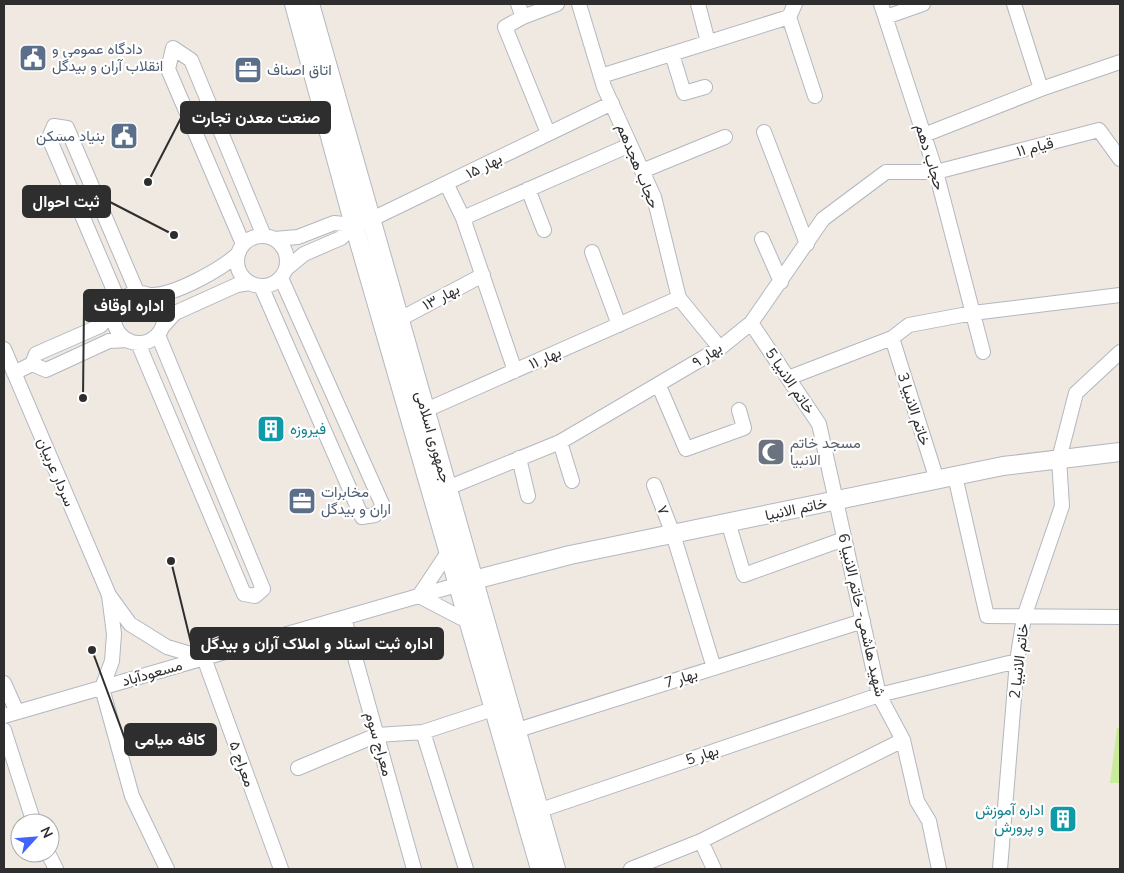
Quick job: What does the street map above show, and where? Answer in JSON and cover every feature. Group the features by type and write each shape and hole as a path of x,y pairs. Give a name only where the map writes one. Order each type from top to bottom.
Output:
{"street":[{"name":"جمهوری اسلامی","path":"294,4 354,225 418,413 532,813 556,869"},
{"name":"جمهوری اسلامی","path":"310,4 400,319 418,413"},
{"path":"518,4 523,17"},
{"path":"548,133 505,27 523,17 557,4"},
{"name":"حجاب هجدهم","path":"579,4 601,76 654,197 679,298 720,348"},
{"path":"698,4 708,42"},
{"path":"601,76 789,17 796,4"},
{"path":"883,10 923,4"},
{"path":"1014,4 1041,89"},
{"name":"حجاب دهم","path":"883,10 936,172 983,352"},
{"path":"789,17 815,96"},
{"path":"173,48 191,60 269,238 286,251 284,273 383,506 375,515 362,517 256,285 239,271 241,249 168,69 173,48"},
{"path":"672,54 684,93 705,87"},
{"path":"924,135 1041,89 1120,62"},
{"name":"بهار ۱۵","path":"354,225 372,219 447,185 548,133 612,103"},
{"path":"137,292 67,128 54,126 49,138 117,306 116,328 133,342 244,594 255,596 263,589 161,330 163,308 152,295"},
{"name":"قیام ۱۱","path":"936,172 1099,130 1120,159"},
{"path":"764,132 807,244"},
{"path":"642,172 725,137"},
{"path":"463,218 630,144"},
{"name":"بهار ۹","path":"440,491 560,442 659,386 720,348 751,323 823,219 886,172 936,172"},
{"path":"447,185 463,218 515,371"},
{"path":"528,189 544,230"},
{"path":"14,373 32,364 36,354 100,326 127,295 137,292 164,295 228,263 256,237 298,237 334,223 354,225"},
{"path":"32,364 46,370 109,341 146,342 161,330 175,313 237,285 276,283 304,254 342,238 354,225"},
{"path":"762,239 781,282"},
{"path":"592,252 619,325"},
{"name":"بهار ۱۳","path":"400,319 483,275"},
{"path":"788,378 892,338 909,325 973,313 1120,295"},
{"name":"بهار ۱۱","path":"418,413 679,298"},
{"name":"خاتم الانبیا 5","path":"751,323 819,424 836,500"},
{"name":"خاتم الانبیا 3","path":"892,338 937,480"},
{"name":"سردار عربیان","path":"4,349 109,595"},
{"name":"خاتم الانبیا 2","path":"1000,869 1017,661 1024,617 1062,506 1059,459 1076,393 1120,352"},
{"path":"659,386 686,449 744,428 739,410"},
{"path":"560,442 572,481"},
{"name":"خاتم الانبیا","path":"466,582 570,555 1003,466 1120,452"},
{"path":"519,458 528,496"},
{"path":"955,476 987,616 1120,618"},
{"name":"۷","path":"654,485 673,534 714,668"},
{"name":"جمهوری اسلامی","path":"440,491 449,551 466,582 469,622 493,709 509,733"},
{"name":"شهید هاشمی- خاتم الانبیا 6","path":"836,500 879,695 903,740 917,801 929,821 939,869"},
{"path":"728,522 744,575 844,539"},
{"path":"449,551 419,596 469,622"},
{"name":"مسعودآباد","path":"10,714 466,582"},
{"path":"109,595 130,624 167,648 204,658"},
{"path":"109,595 114,634 112,661 102,688 132,796 167,869"},
{"name":"معراج سوم","path":"344,618 414,869"},
{"name":"بهار 7","path":"509,733 862,621"},
{"name":"معراج ۵","path":"204,658 281,869"},
{"name":"بهار 5","path":"532,813 879,695 1017,661"},
{"path":"4,683 10,714"},
{"path":"298,768 377,736 423,732 493,709"},
{"path":"4,730 31,813"},
{"path":"423,732 466,869"},
{"path":"631,869 701,841 903,740"},
{"name":"جمهوری اسلامی","path":"532,813 540,869"},
{"path":"701,841 714,869"}],"green space":[{"path":"1117,728 1120,728 1120,783 1110,783"}],"place":[{"name":"دادگاه عمومی و انقلاب آران و بیدگل","path":"33,58"},
{"name":"اتاق اصناف","path":"248,70"},
{"name":"بنیاد مسکن","path":"124,136"},
{"name":"صنعت معدن تجارت","path":"148,182"},
{"name":"ثبت احوال","path":"174,235"},
{"name":"اداره اوقاف","path":"83,398"},
{"name":"فیروزه","path":"271,429"},
{"name":"مسجد خاتم الانبیا","path":"771,452"},
{"name":"مخابرات اران و بیدگل","path":"302,501"},
{"name":"اداره ثبت اسناد و املاک آران و بیدگل","path":"171,561"},
{"name":"کافه میامی","path":"92,650"},
{"name":"اداره آموزش و پرورش","path":"1063,819"}]}
